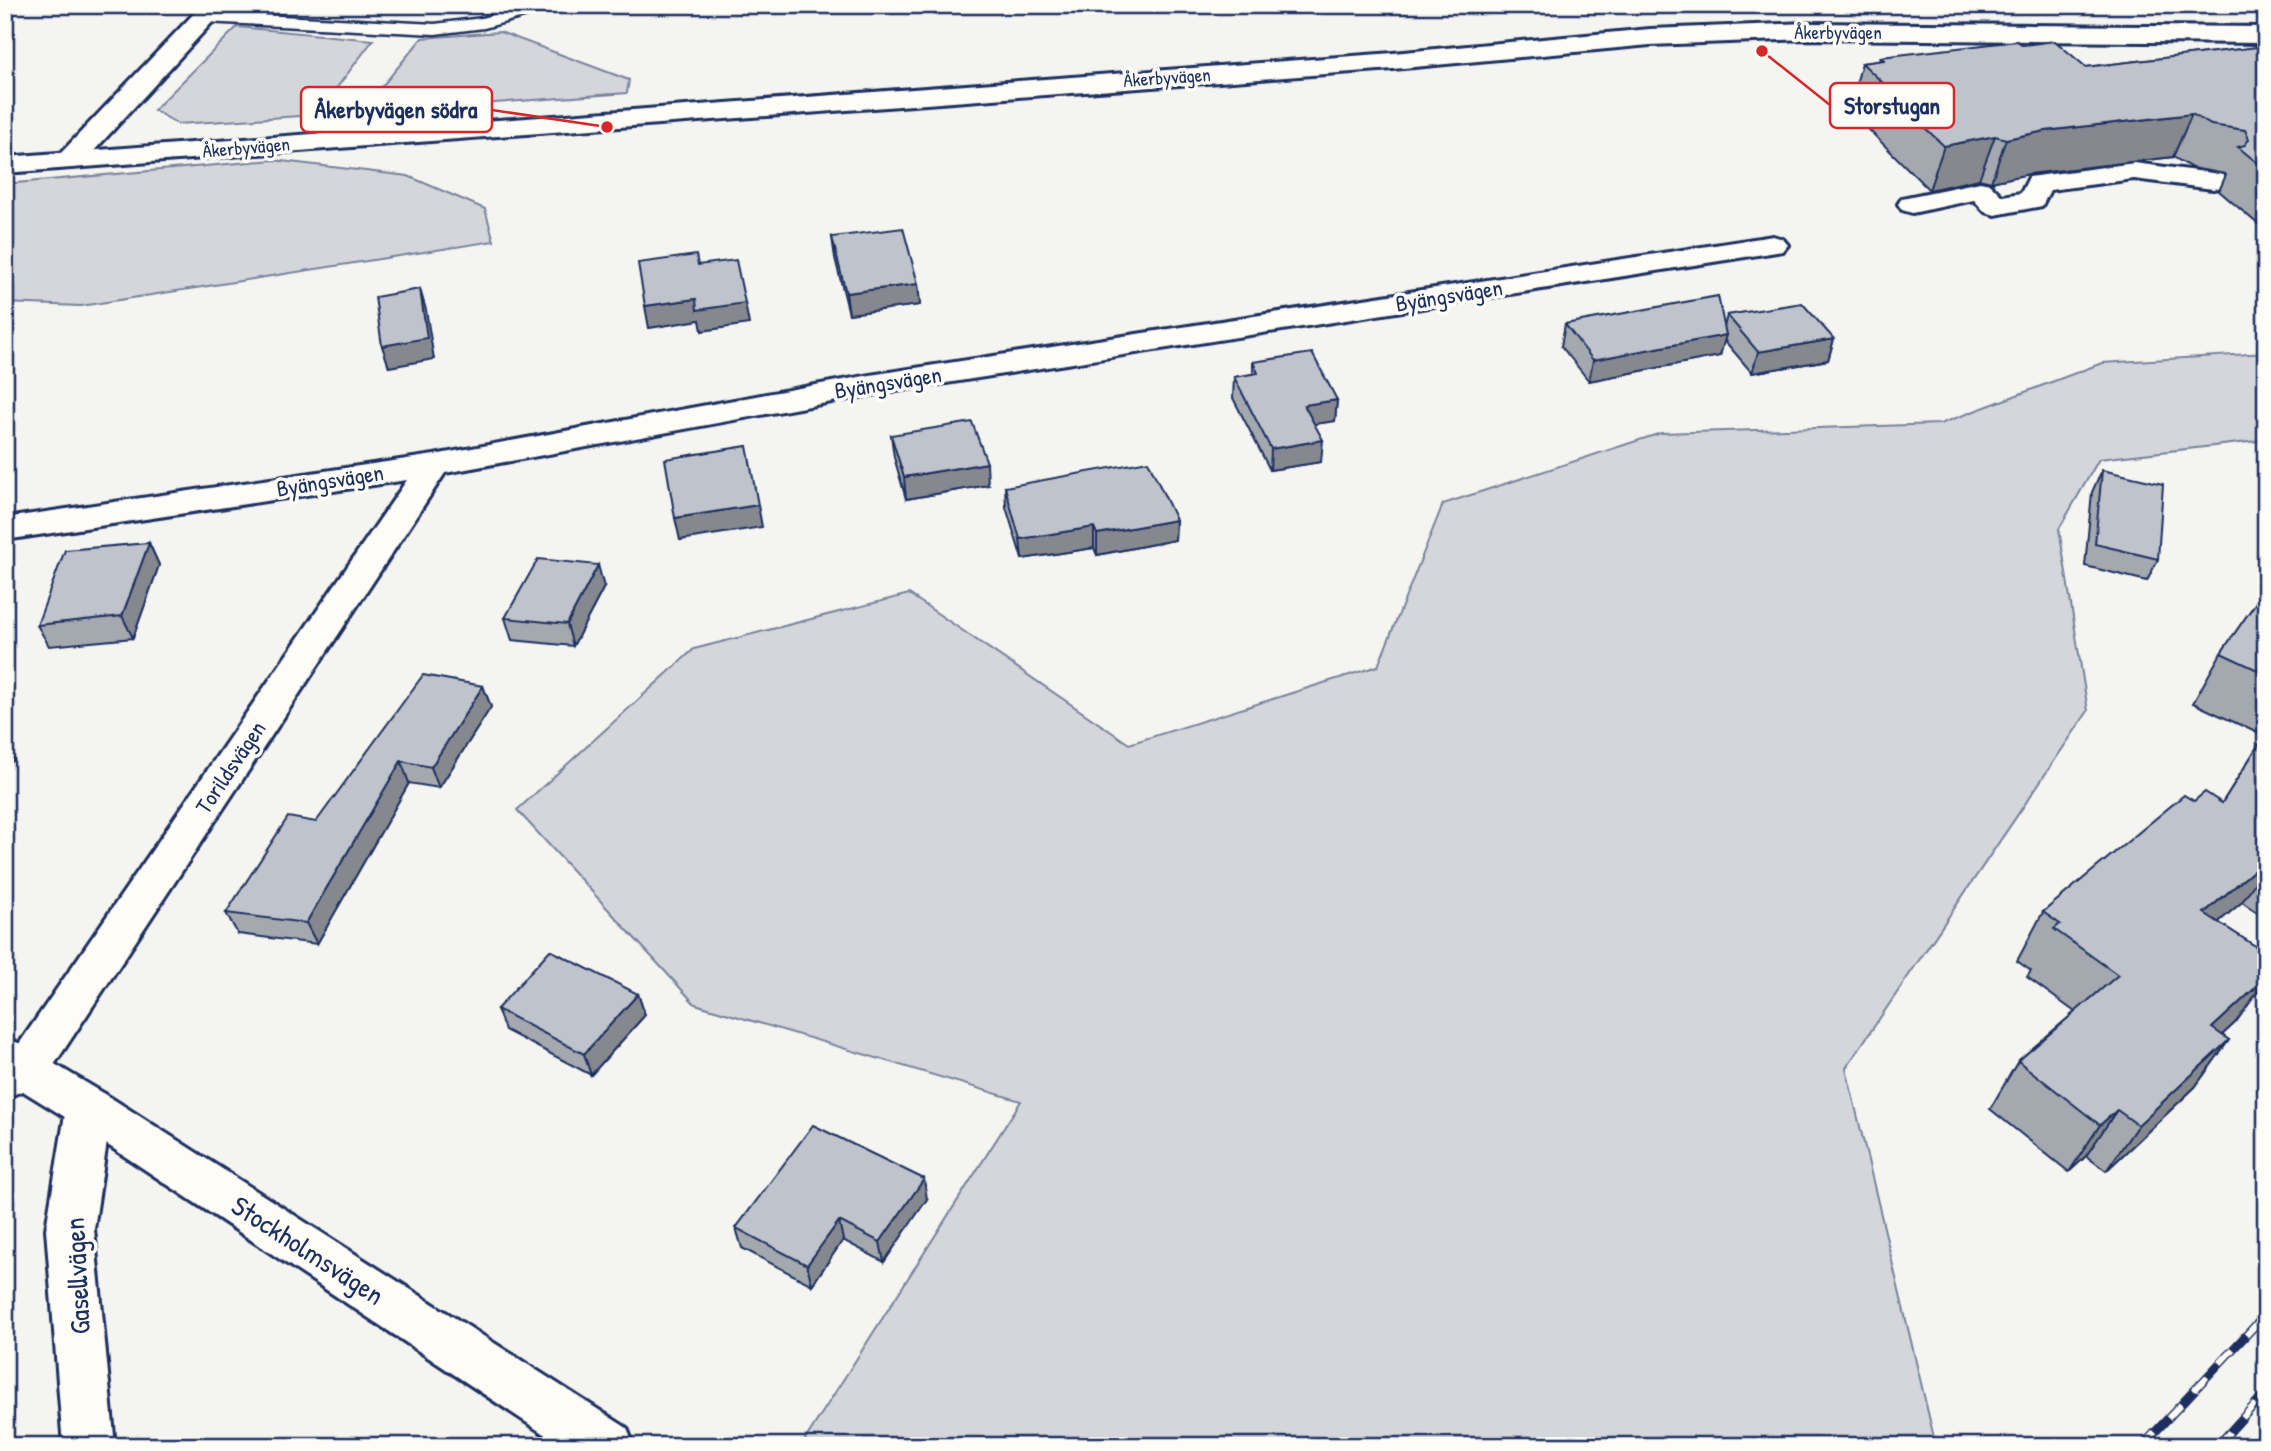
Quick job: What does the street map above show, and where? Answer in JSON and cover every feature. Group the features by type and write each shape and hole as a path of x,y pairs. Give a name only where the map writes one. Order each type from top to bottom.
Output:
{"street":[{"path":"70,160 211,11"},
{"name":"Åkerbyvägen","path":"5,165 1393,61 1650,37 1806,31 2266,35"},
{"path":"1912,204 1980,190 1995,206 2032,200 2039,183 2134,171 2213,181"},
{"name":"Byängsvägen","path":"5,529 434,465 870,385 1773,245"},
{"name":"Torildsvägen","path":"12,1069 434,465"},
{"name":"Stockholmsvägen","path":"12,1069 89,1108 608,1446"},
{"name":"Gasellvägen","path":"89,1108 70,1229 89,1446"}],"lane":[{"path":"211,11 435,30 484,23 546,5"}],"shaded area":[{"path":"237,27 373,40 316,115 178,124 154,110"},
{"path":"500,32 629,80 627,93 360,113 422,38"},
{"path":"273,160 408,176 485,209 494,241 81,306 5,303 5,184"},
{"path":"2266,353 2266,440 2099,459 2059,529 2088,711 1846,1068 1936,1446 801,1446 1021,1101 695,1004 517,810 694,649 909,594 1129,744 1378,666 1443,504 1661,433 1940,424 2102,363"}],"building":[{"path":"2017,41 2023,45 2055,41 2086,67 2266,46 2266,170 2238,147 2245,145 2249,139 2245,130 2211,125 2192,114 2045,131 2006,139 1995,136 1944,146 1879,84 1884,84 1862,63 1884,60 1881,57"},
{"path":"903,228 918,284 846,293 832,237"},
{"path":"696,255 698,265 736,260 745,303 697,310 696,299 645,306 638,263"},
{"path":"420,289 427,338 382,346 375,297"},
{"path":"1718,296 1726,335 1593,360 1565,324"},
{"path":"1802,303 1834,339 1758,352 1727,315"},
{"path":"1312,353 1337,400 1304,405 1323,440 1271,449 1234,377 1258,373 1253,362"},
{"path":"972,422 987,463 904,477 891,435"},
{"path":"747,446 758,505 675,518 665,459"},
{"path":"1148,461 1176,520 1097,534 1094,527 1020,539 1005,487"},
{"path":"2102,470 2163,484 2158,559 2095,544"},
{"path":"149,543 122,616 37,625 65,550"},
{"path":"538,559 598,565 567,624 505,618"},
{"path":"2266,588 2266,674 2221,653"},
{"path":"423,675 483,686 431,767 401,761 306,923 226,913 288,817 316,822"},
{"path":"2266,733 2266,860 2204,913 2266,953 2258,960 2266,969 2266,978 2212,1028 2229,1040 2138,1125 2117,1110 2100,1125 2018,1061 2118,975 2054,929 2060,924 2043,912 2184,795 2194,801 2205,792 2222,803"},
{"path":"550,950 638,994 584,1054 497,1009"},
{"path":"813,1125 924,1179 880,1242 839,1221 807,1265 736,1228"}],"railway":[{"path":"2142,1446 2266,1314"},
{"path":"2217,1446 2266,1392"}],"place":[{"name":"Storstugan","path":"1762,51"},
{"name":"Åkerbyvägen södra","path":"607,127"}]}
